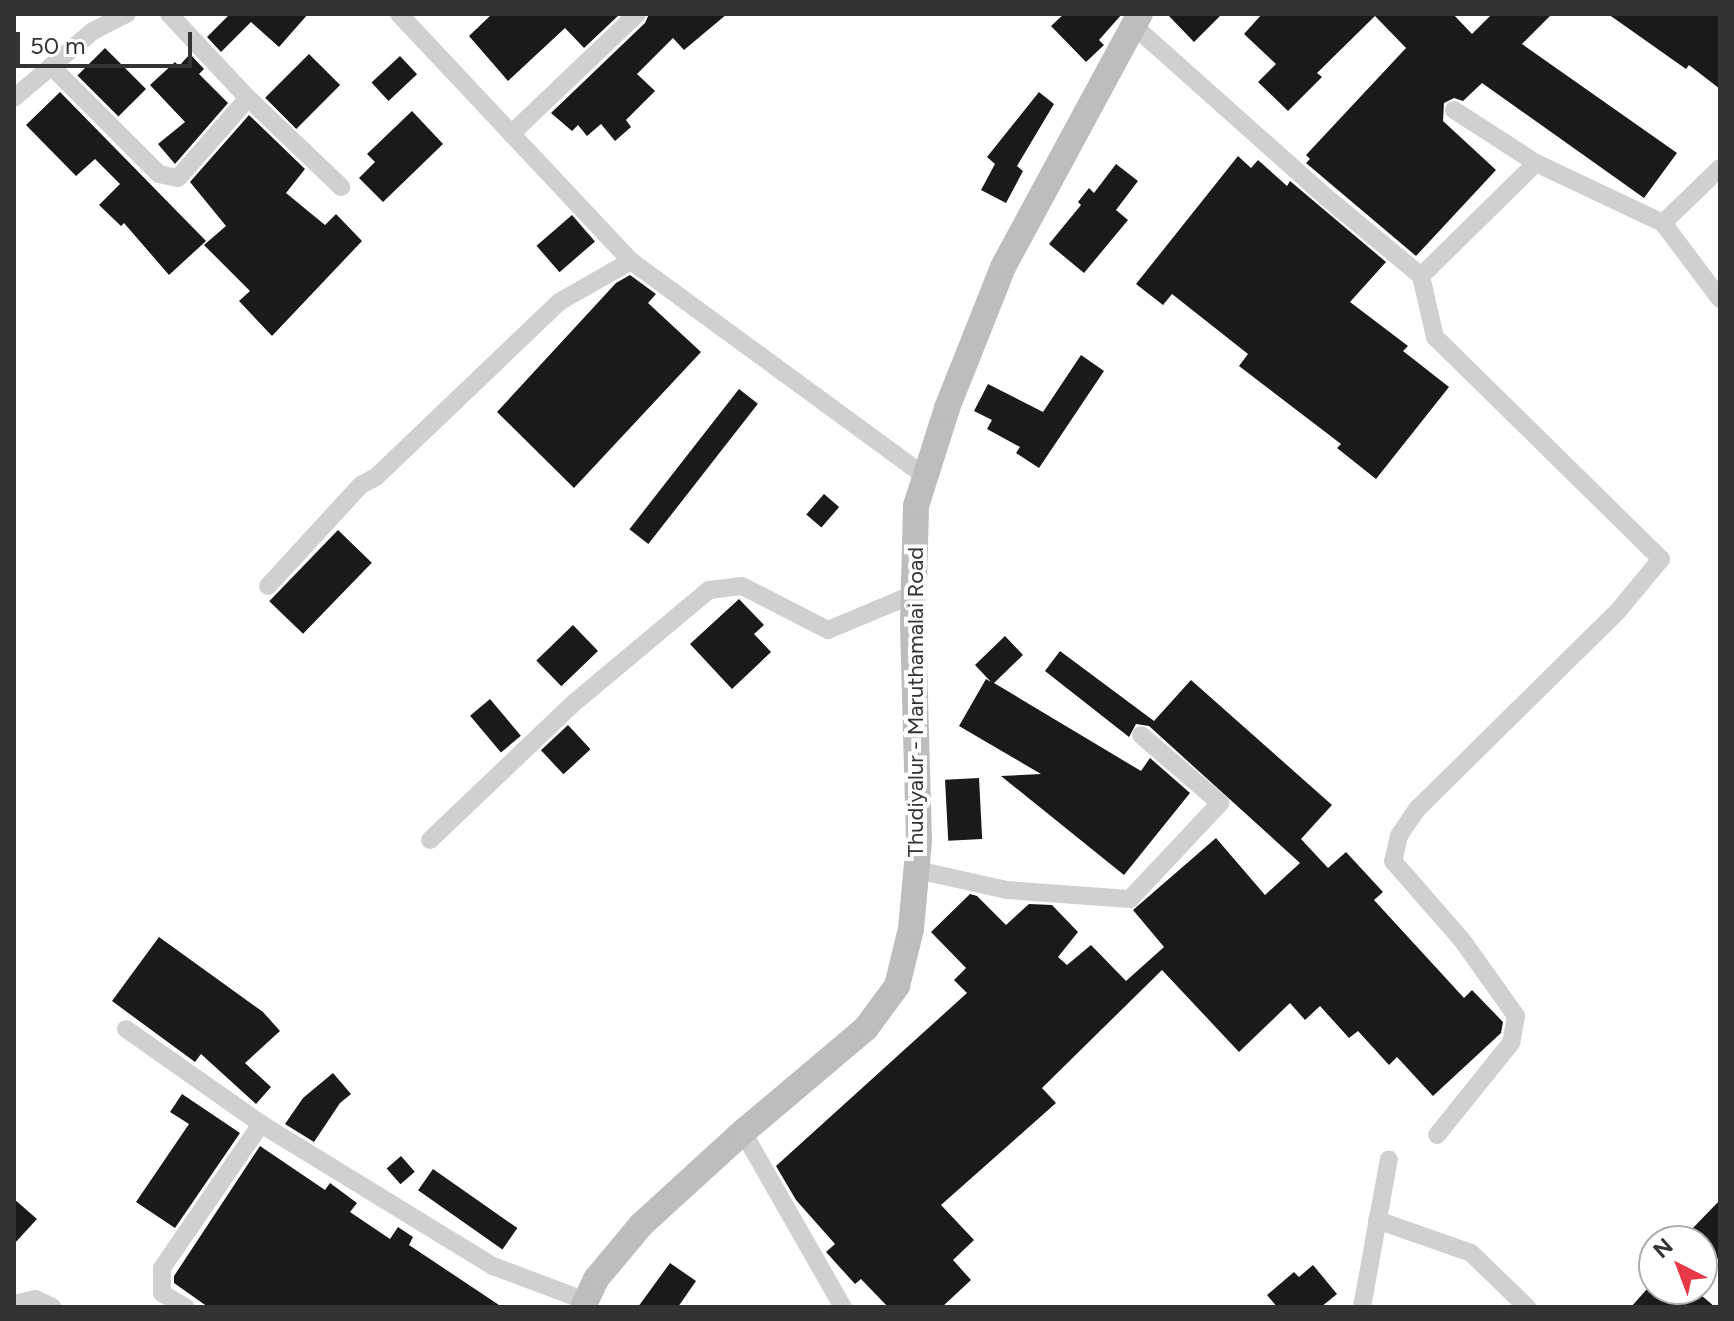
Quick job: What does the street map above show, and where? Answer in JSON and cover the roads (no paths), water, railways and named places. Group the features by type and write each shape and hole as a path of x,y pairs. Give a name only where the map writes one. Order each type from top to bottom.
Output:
{"main road":[{"name":"Thudiyalur - Maruthamalai Road","path":"584,1304 596,1279 641,1225 743,1132 866,1028 897,986 911,929 917,870 916,506 947,408 1003,267 1137,20"}],"street":[{"path":"14,98 93,31 127,14"},
{"path":"169,14 248,98 341,187"},
{"path":"399,14 631,261 925,476"},
{"path":"511,134 637,14"},
{"path":"1137,20 1326,197 1421,276 1435,337 1661,559 1618,611 1417,809 1399,836 1393,861 1462,940 1516,1016 1511,1043 1437,1135"},
{"path":"51,66 159,174 178,178 248,98"},
{"path":"1454,110 1536,163 1663,223 1720,299"},
{"path":"1421,276 1536,163"},
{"path":"1663,223 1720,168"},
{"path":"268,586 361,485 376,477 559,302 631,261"},
{"path":"430,840 575,702 709,590 742,586 828,630 914,594"},
{"path":"917,870 1007,890 1130,899 1220,803 1141,735"},
{"path":"126,1029 261,1124 493,1266 584,1304"},
{"path":"185,1307 162,1293 162,1268 261,1124"},
{"path":"743,1132 843,1307"},
{"path":"1362,1307 1389,1159"},
{"path":"1377,1220 1471,1253 1527,1307"},
{"path":"14,1304 35,1299 52,1307"}]}
